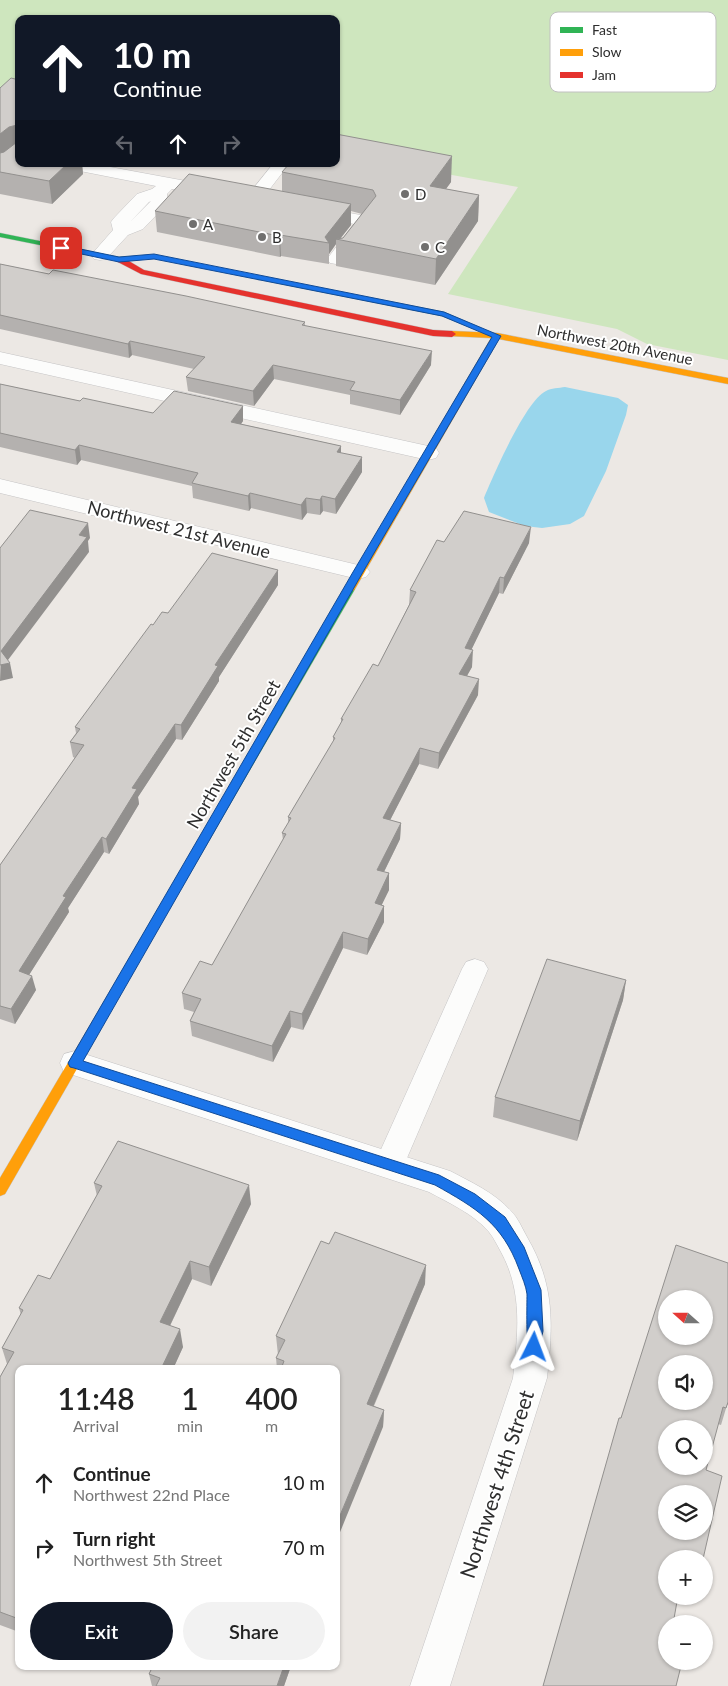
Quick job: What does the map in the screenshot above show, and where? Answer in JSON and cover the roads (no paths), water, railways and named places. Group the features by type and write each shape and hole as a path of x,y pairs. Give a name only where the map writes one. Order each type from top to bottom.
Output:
{"street":[{"name":"Northwest 20th Avenue","path":"0,235 119,259 146,257"},
{"name":"Northwest 20th Avenue","path":"119,259 141,272 433,333 496,336 728,381"},
{"name":"Northwest 20th Avenue","path":"251,276 444,314 496,336"},
{"name":"Northwest 5th Street","path":"0,1190 496,336"},
{"path":"0,358 428,453"},
{"name":"Northwest 21st Avenue","path":"0,486 358,572"},
{"name":"Northwest 4th Street","path":"74,1063 439,1181 470,1198 500,1222 519,1251 534,1290 536,1331 530,1378 430,1686"}],"lane":[{"path":"108,167 134,169 163,188 229,194 272,202"},
{"path":"253,199 279,167"},
{"path":"100,256 122,231 137,225 160,200 163,188"},
{"path":"300,208 365,221 336,259"},
{"path":"389,1164 475,969"}],"water":[{"path":"565,387 618,398 628,405 606,471 584,516 570,524 542,528 525,526 489,512 484,498 502,457 529,408 538,397 548,390"}],"place":[{"name":"D","path":"405,194"},
{"name":"A","path":"193,224"},
{"name":"B","path":"262,237"},
{"name":"C","path":"425,247"}]}
